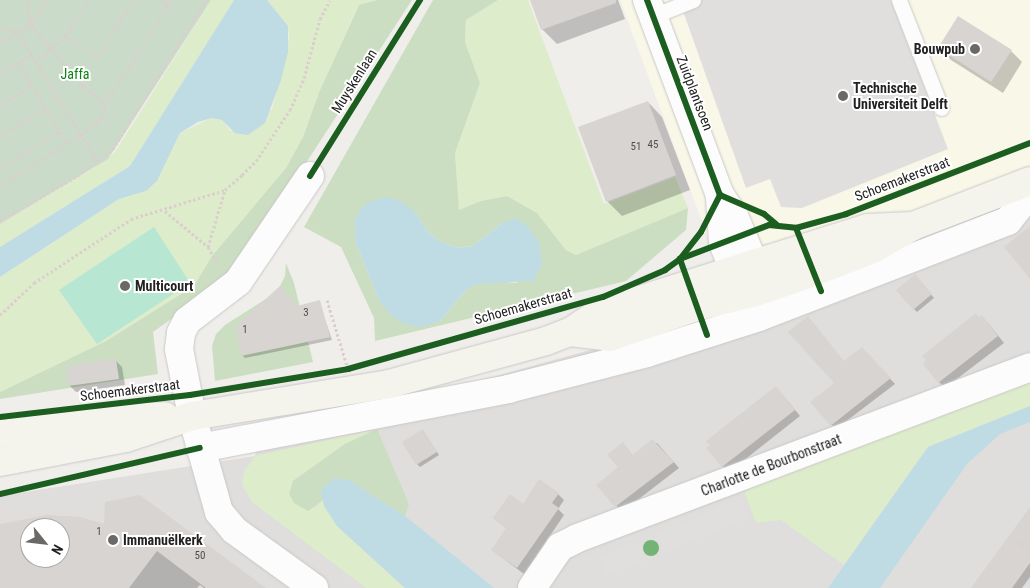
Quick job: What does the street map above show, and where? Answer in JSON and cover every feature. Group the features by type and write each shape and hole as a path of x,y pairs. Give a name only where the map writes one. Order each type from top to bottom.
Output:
{"main road":[{"name":"Schoemakerstraat","path":"0,434 126,417 192,416 389,384 570,332 610,337 696,307 749,277 873,248 913,226 1030,181"},
{"name":"Schoemakerstraat","path":"0,462 126,438 192,416"}],"street":[{"name":"Zuidplantsoen","path":"650,8 720,195 734,216 749,277"},
{"path":"310,176 238,282 187,321 181,333 180,349 192,416 213,496 229,524 314,588"},
{"path":"200,448 508,389 699,337 1008,221 1030,193"},
{"name":"Charlotte de Bourbonstraat","path":"532,588 560,547 578,538 1030,367"}],"lane":[{"path":"650,8 693,0"},
{"path":"899,0 941,108"}],"path":[{"path":"26,0 31,26 51,50 105,104"},
{"path":"0,42 18,31 31,26 47,0"},
{"path":"38,61 65,36 89,0"},
{"path":"65,36 98,57 134,0"},
{"path":"163,0 167,7"},
{"path":"0,186 81,135 103,117 105,104 172,0"},
{"path":"0,221 98,162 113,149 206,0"},
{"path":"0,314 34,283 132,219 166,211 225,190 256,162 290,110 304,78 313,40 330,0"},
{"path":"0,28 18,31 98,162"},
{"path":"0,74 33,54"},
{"path":"19,63 67,144"},
{"path":"0,105 32,85"},
{"path":"0,136 46,108"},
{"path":"0,168 60,131"},
{"path":"208,247 225,190"},
{"path":"166,211 208,247 222,268 238,282"},
{"path":"327,300 348,369"},
{"path":"339,370 358,366"},
{"path":"1017,542 1030,551"}],"shaded area":[{"name":"Technische Universiteit Delft","path":"620,0 1030,0 1030,193 730,297"},
{"path":"679,0 891,0 948,149 802,208 781,207 770,179 746,188"},
{"path":"1030,207 1030,588 0,588 0,496 255,456 256,451 478,381 673,327 1008,208"},
{"path":"741,499 749,518 662,553 655,535"},
{"path":"638,542 645,561 606,575 599,556"}],"green space":[{"name":"Jaffa","path":"0,0 211,0 108,159 0,224"},
{"path":"211,0 234,0 130,166 0,247 0,224 94,168 115,152"},
{"path":"267,0 377,0 358,6 320,90 303,137 286,168 212,256 194,286 106,341 0,392 0,277 119,199 146,191 157,181 180,133 211,118 222,120 231,131 272,109 289,39 288,26"},
{"path":"377,0 412,0 243,260 219,285 153,332 158,374 0,399 0,392 106,341 194,286 212,256 286,168 303,137 320,90 359,5"},
{"path":"433,0 498,0 466,20 465,42 480,83 455,153 459,210 481,201 507,196 537,213 566,250 576,255 688,208 686,230 626,281 375,341 374,318 341,247 304,227","holes":["362,207 415,212 429,233 441,242 458,248 473,246 501,224 517,283 495,281 477,284 465,291 440,321 378,298 355,240 355,221"]},
{"path":"498,0 528,0 604,204 675,177 688,208 576,255 566,250 537,213 507,196 481,201 459,211 455,153 480,83 465,42 466,20"},
{"name":"Multicourt","path":"154,227 190,283 97,344 59,290"},
{"path":"286,263 294,283 313,362 215,381 212,346 216,334 225,325 277,292 285,276"},
{"path":"1030,377 1030,406 928,447 844,565 781,520 756,523 744,491"},
{"path":"377,429 345,444 293,481 314,508 323,500 337,526 405,588 366,588 252,502 242,484 244,472 255,456"},
{"path":"377,429 409,504 405,516 349,480 321,490 323,500 308,511 294,503 289,494 293,481 345,444"}],"water":[{"path":"234,0 267,0 288,26 288,52 281,80 265,123 248,135 235,133 222,120 212,118 198,122 180,133 157,181 146,191 119,199 0,277 0,247 130,166"},
{"path":"386,197 401,201 415,212 429,233 441,242 458,248 473,246 501,224 515,218 527,226 539,242 542,263 534,281 477,284 465,291 440,321 422,327 405,324 391,315 378,298 355,240 355,220 362,207 373,200"},
{"path":"1030,406 1030,422 1000,434 967,464 880,588 828,588 928,447"},
{"path":"334,478 349,480 405,516 494,588 405,588 337,526 324,506 321,490"}],"building":[{"path":"530,0 616,0 616,3 541,30"},
{"name":"Bouwpub","path":"958,16 1012,50 991,82 938,48"},
{"path":"648,101 676,175 606,202 578,127"},
{"path":"1030,226 1030,279 1004,247"},
{"path":"915,274 932,294 913,310 896,290"},
{"path":"280,286 297,306 320,300 330,337 241,356 236,326"},
{"path":"976,313 979,317 982,315 998,336 938,383 923,364 926,360 922,356"},
{"path":"808,316 844,361 862,347 891,378 830,425 810,402 834,383 788,332"},
{"path":"116,359 119,379 68,386 66,366"},
{"path":"776,386 795,410 722,467 706,448 710,445 706,441"},
{"path":"423,429 437,452 416,465 402,442"},
{"path":"652,439 674,462 615,507 596,485 618,467 607,455 623,442 633,455"},
{"path":"539,479 559,493 552,503 559,508 517,568 491,550 506,528 493,518 510,494 523,504"},
{"name":"Immanuëlkerk","path":"140,495 266,588 206,588 157,551 129,588 0,588 0,524 20,520 20,568 70,568 70,518 31,518 47,515 80,517 104,524 105,502"},
{"path":"1030,507 1030,563 1012,588 971,588"}],"cycle path":[{"name":"Muyskenlaan","path":"310,176 420,0"},
{"path":"647,0 720,195"},
{"path":"0,417 190,395 348,369 603,297 665,270 680,259 769,225 796,228 846,214 1030,143"},
{"path":"707,335 680,259 701,232 720,195 764,214 776,224"},
{"path":"796,228 821,291"},
{"path":"0,494 200,448"}],"place":[{"name":"Bouwpub","path":"975,49"},
{"name":"Technische Universiteit Delft","path":"843,96"},
{"name":"Multicourt","path":"125,286"},
{"name":"Immanuëlkerk","path":"113,540"}]}
